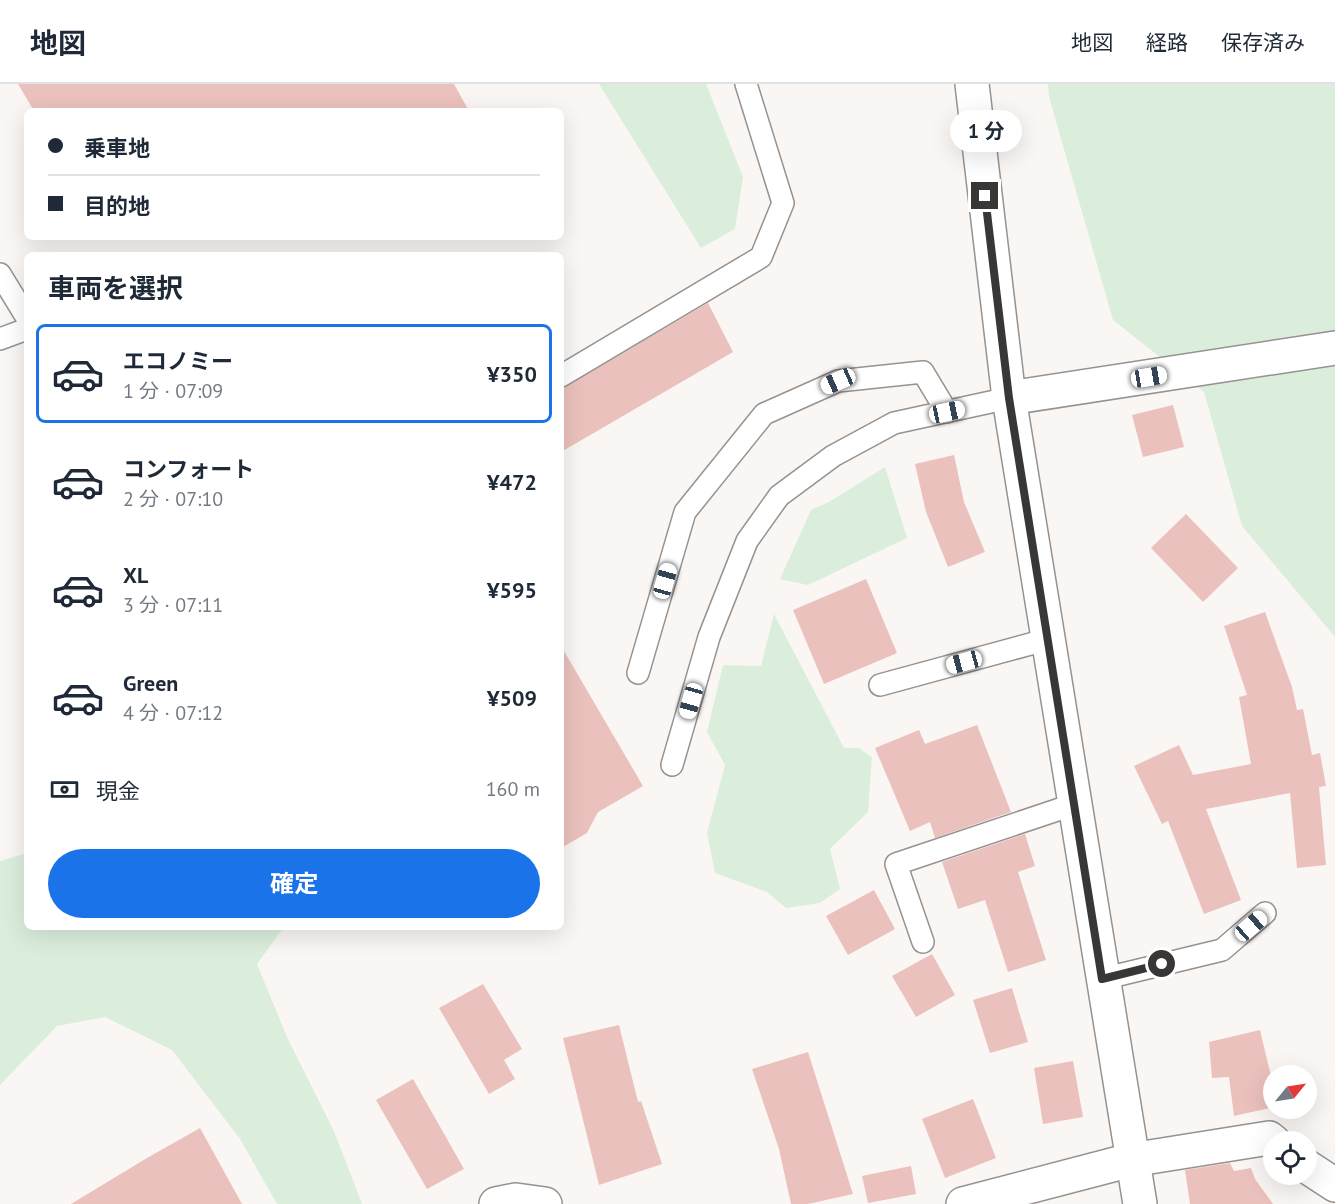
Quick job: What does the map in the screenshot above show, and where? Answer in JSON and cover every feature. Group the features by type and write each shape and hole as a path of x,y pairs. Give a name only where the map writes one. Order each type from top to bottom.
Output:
{"street":[{"path":"972,84 1009,398 1131,1160 1140,1204"},
{"path":"1009,398 1335,348"},
{"path":"963,1204 1131,1160 1263,1139"},
{"path":"1317,1173 1335,1185"},
{"path":"496,1204 516,1200 545,1204"}],"lane":[{"path":"564,374 761,257 783,203 746,84"},
{"path":"0,274 24,313"},
{"path":"0,339 24,330"},
{"path":"638,673 685,512 764,414 838,381 923,372 947,412"},
{"path":"672,765 709,637 747,541 779,496 833,456 894,423 1009,398"},
{"path":"880,685 1049,639"},
{"path":"923,942 896,864 1075,804"},
{"path":"1102,979 1222,950 1265,913"}],"green space":[{"path":"599,84 706,84 743,177 735,229 701,248"},
{"path":"1048,84 1335,84 1335,637 1242,526 1204,392 1113,320 1049,97"},
{"path":"885,467 907,538 808,585 780,579 811,510 829,502"},
{"path":"774,614 844,748 859,748 872,757 868,812 830,849 840,889 820,903 786,908 767,892 715,873 707,833 725,765 707,732 723,665 761,666"},
{"path":"24,854 24,930 282,930 257,964 287,1037 334,1131 362,1204 277,1204 240,1139 172,1050 105,1017 57,1026 0,1085 0,861"}],"building":[{"path":"18,84 454,84 467,108 32,108"},
{"path":"708,303 733,352 564,450 564,387"},
{"path":"1173,405 1184,447 1143,457 1132,415"},
{"path":"954,455 964,502 985,552 948,567 926,512 915,464"},
{"path":"1186,514 1238,568 1203,602 1151,548"},
{"path":"866,579 897,653 824,684 793,610"},
{"path":"1265,612 1292,687 1297,710 1303,709 1312,755 1320,753 1326,786 1319,787 1326,865 1297,868 1290,793 1206,809 1241,900 1204,914 1168,821 1162,824 1134,766 1179,745 1193,775 1251,764 1239,697 1247,695 1224,626"},
{"path":"564,651 643,786 598,812 587,833 564,846"},
{"path":"977,725 1011,812 935,838 930,822 910,831 875,748 919,730 925,744"},
{"path":"1025,834 1035,866 1018,872 1046,960 1008,972 985,900 958,909 942,862"},
{"path":"874,890 895,929 848,955 826,916"},
{"path":"932,954 955,995 916,1017 892,976"},
{"path":"483,984 522,1049 504,1060 515,1079 489,1094 439,1008"},
{"path":"1012,988 1028,1042 990,1053 973,1000"},
{"path":"619,1025 638,1102 641,1101 662,1164 599,1185 563,1038"},
{"path":"1260,1030 1268,1065 1263,1065 1263,1109 1234,1116 1229,1077 1212,1078 1209,1042"},
{"path":"808,1052 853,1194 808,1204 791,1204 779,1149 752,1069"},
{"path":"1073,1061 1083,1117 1043,1124 1034,1068"},
{"path":"413,1079 464,1169 427,1189 376,1100"},
{"path":"973,1099 996,1158 945,1178 922,1119"},
{"path":"200,1128 242,1204 71,1204 147,1158"},
{"path":"1230,1163 1234,1171 1251,1168 1255,1179 1273,1204 1190,1204 1185,1170"},
{"path":"911,1166 916,1194 868,1203 862,1176"}],"route":[{"path":"985,196 1009,398 1102,979 1162,964"}]}
